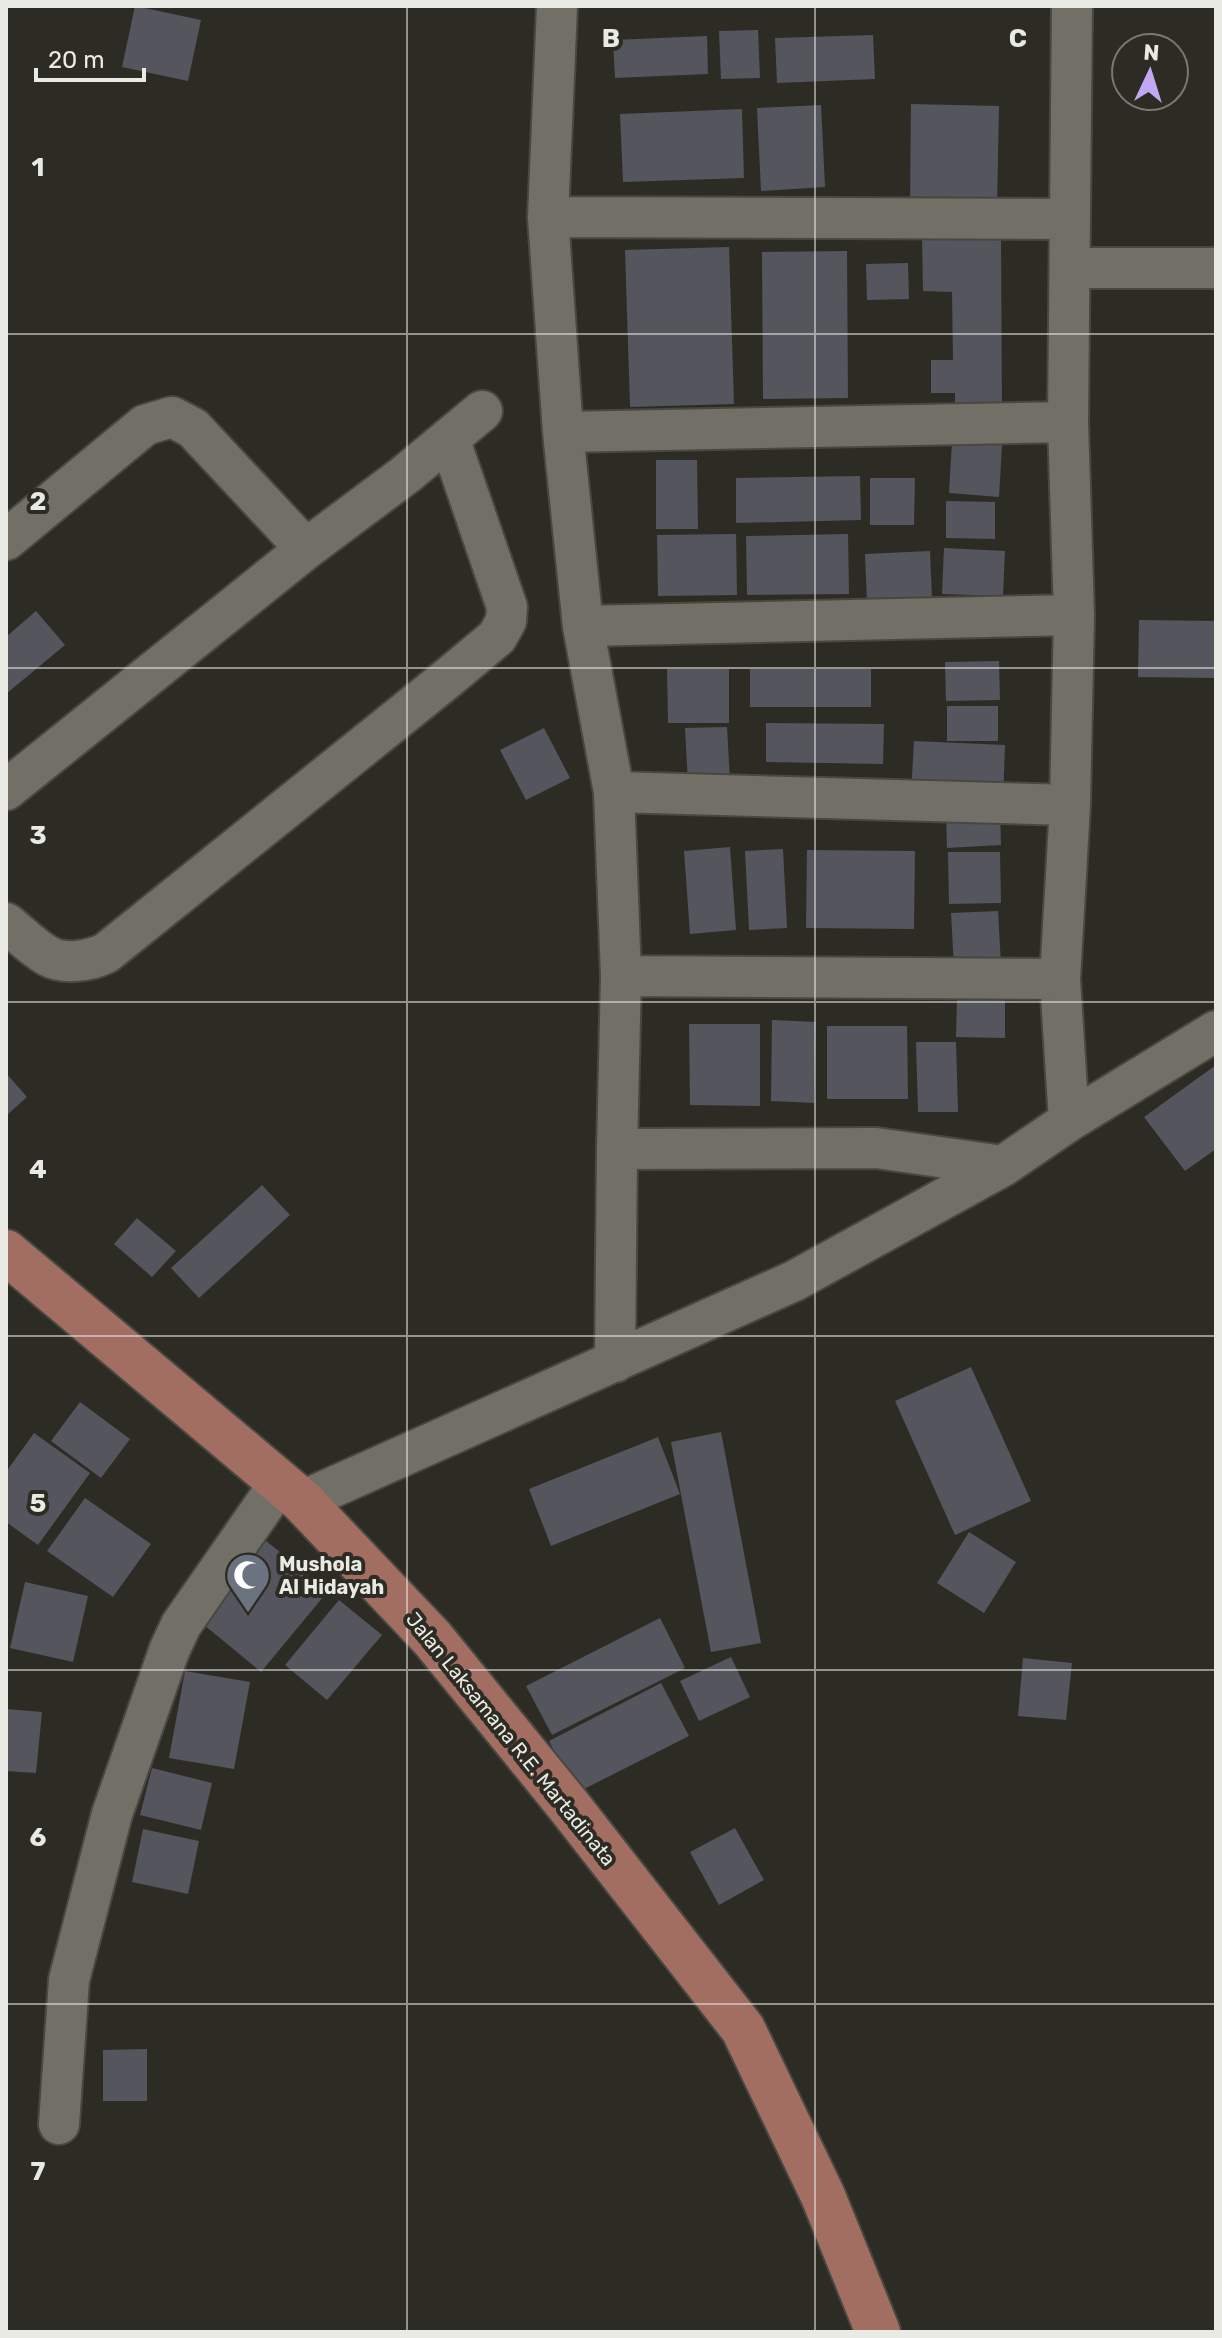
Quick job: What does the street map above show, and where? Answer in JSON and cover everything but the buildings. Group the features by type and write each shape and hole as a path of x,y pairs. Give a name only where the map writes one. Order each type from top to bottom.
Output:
{"main road":[{"name":"Jalan Laksamana R.E. Martadinata","path":"6,1252 291,1492 432,1638 568,1805 743,2029 823,2196 878,2332"}],"street":[{"path":"557,6 548,217 563,432 583,626 614,792 621,976 615,1362"},
{"path":"1069,1121 1060,979 1070,805 1074,615 1068,422 1072,6"},
{"path":"548,217 1068,219"},
{"path":"1071,268 1216,268"},
{"path":"6,790 482,411"},
{"path":"6,540 145,425 172,417 193,428 306,549"},
{"path":"563,432 1068,422"},
{"path":"6,923 49,957 93,959 106,953 497,637 506,621 507,607 449,438"},
{"path":"583,626 1074,615"},
{"path":"614,792 1070,805"},
{"path":"621,976 1060,979"},
{"path":"59,2124 69,1980 112,1814 169,1651 181,1625 291,1492 615,1362 794,1281 1003,1166 1069,1121 1216,1031"},
{"path":"617,1149 876,1148 1003,1166"}],"place":[{"name":"Mushola Al Hidayah","path":"248,1614"}]}
